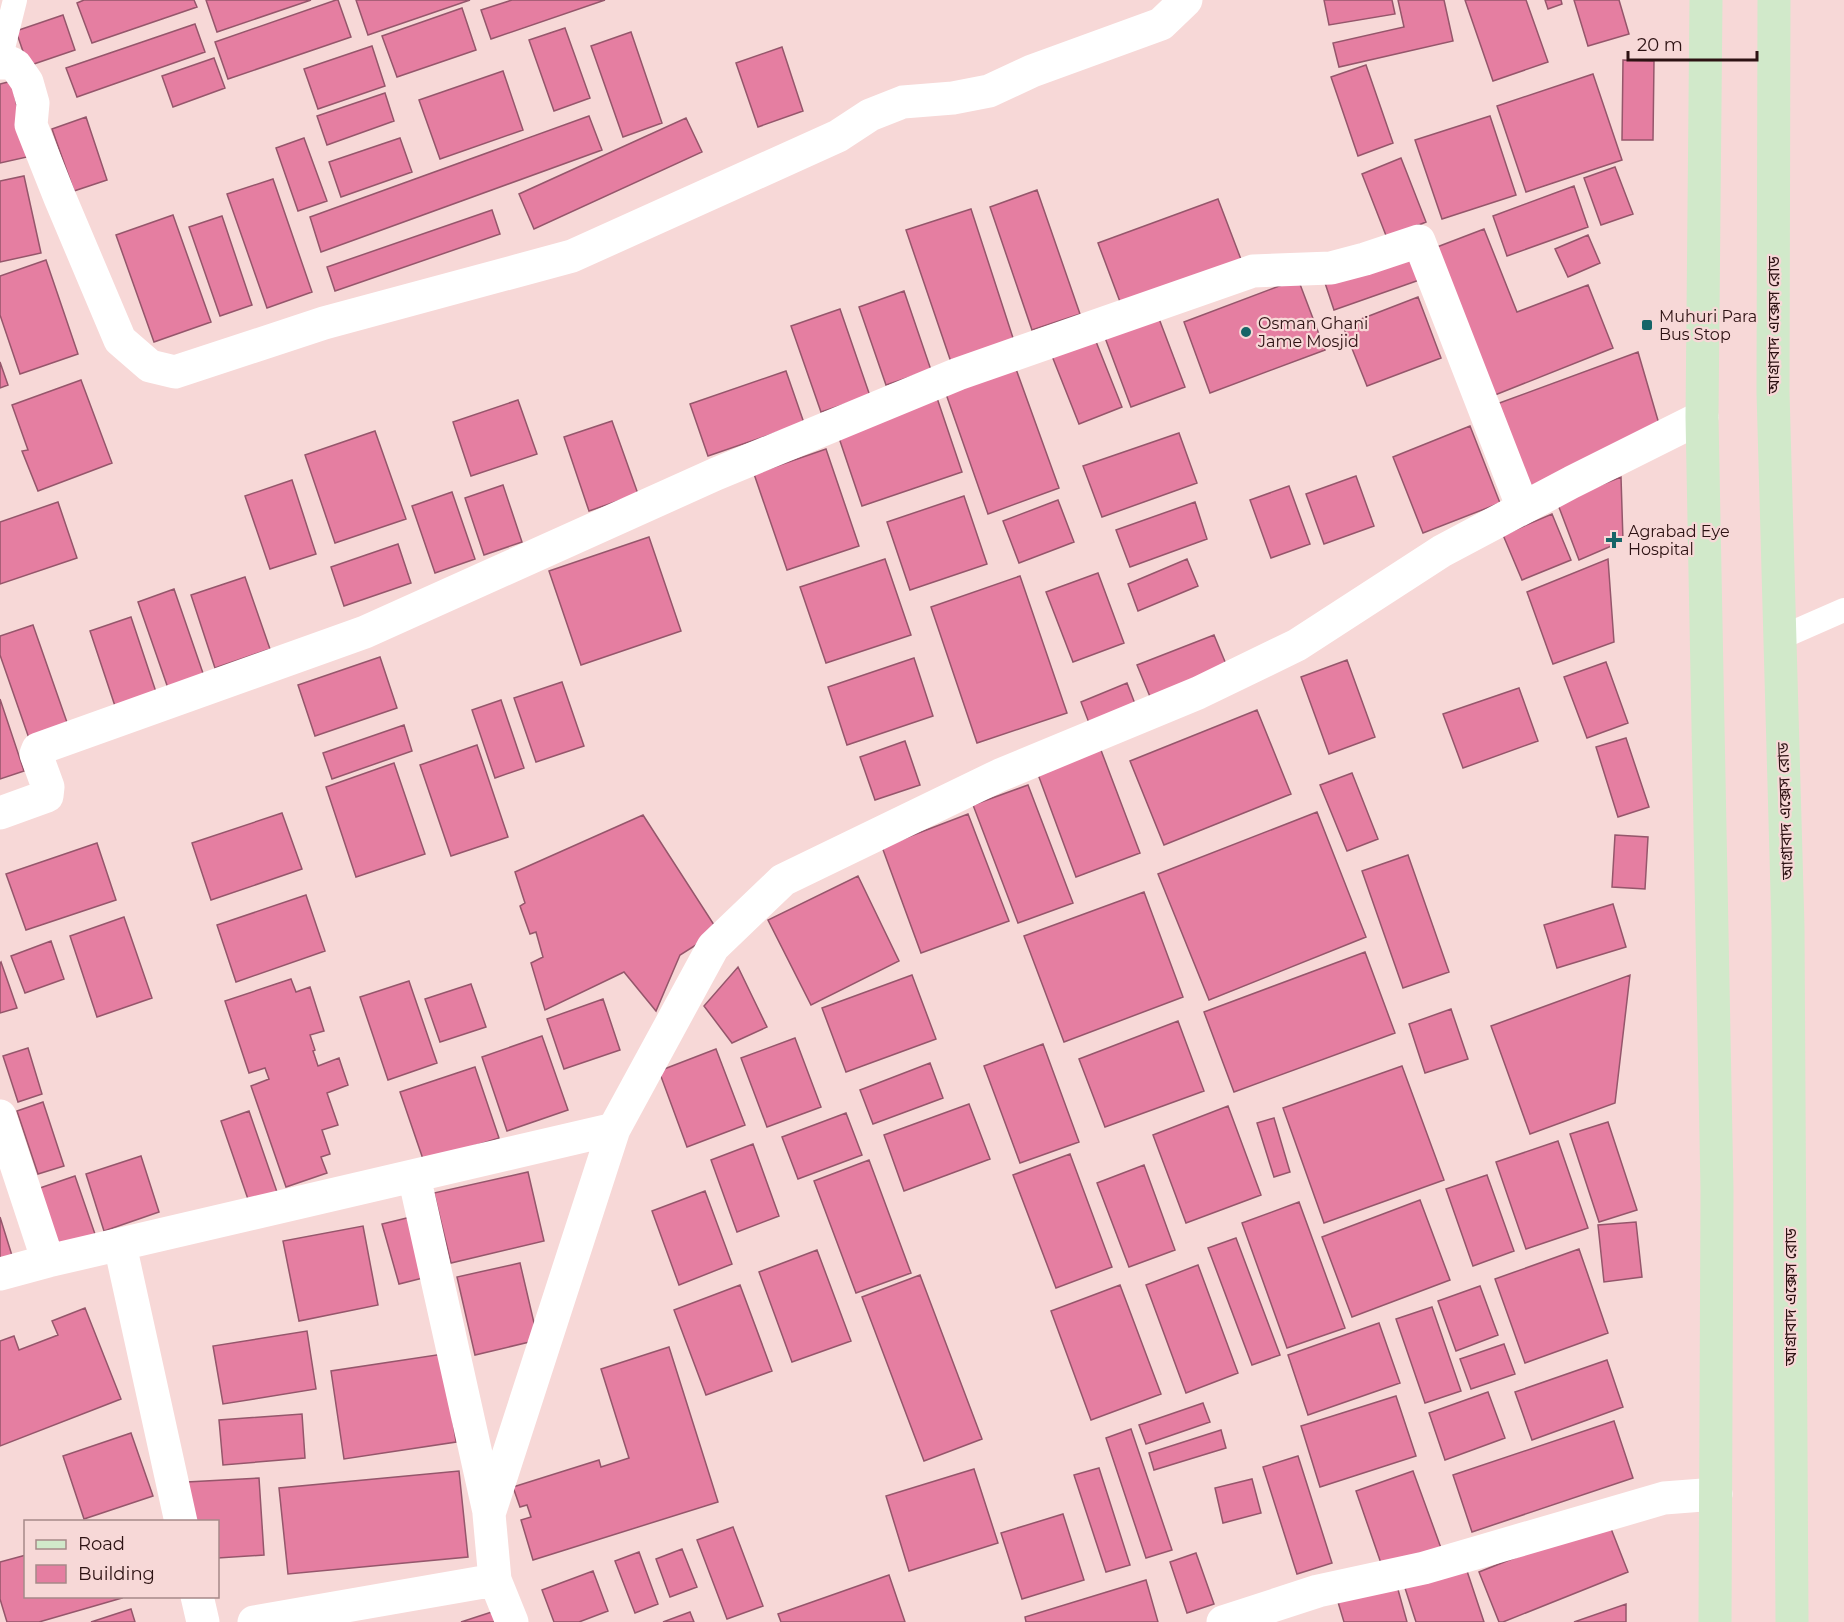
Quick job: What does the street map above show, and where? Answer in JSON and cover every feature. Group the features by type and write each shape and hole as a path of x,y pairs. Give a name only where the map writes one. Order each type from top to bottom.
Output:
{"main road":[{"path":"1706,0 1702,417 1717,1178 1715,1622"},
{"name":"আগ্রাবাদ এক্সেস রোড","path":"1774,0 1773,392 1788,927 1791,1622"}],"street":[{"path":"0,62 16,66 27,82 33,103 32,125 120,340 150,366 175,372 324,323 572,256 838,136 870,116 903,102 953,98 989,90 1063,59 1161,24 1186,0"},
{"path":"0,813 47,796 48,787 36,754 38,750 365,632 716,474 958,374 1253,271 1330,268 1365,260 1419,241 1523,508"},
{"path":"489,1514 614,1129 713,947 783,880 1000,775 1198,693 1297,645 1442,551 1702,417"},
{"path":"0,1116 48,1261"},
{"path":"0,1274 614,1129"},
{"path":"414,1176 489,1514 495,1580 512,1622"},
{"path":"120,1245 181,1520"},
{"path":"1223,1622 1318,1591 1424,1568 1664,1498 1716,1494"},
{"path":"254,1622 495,1580"},
{"path":"197,1598 203,1622"}],"lane":[{"path":"0,62 15,0"},
{"path":"1780,638 1844,610"}],"building":[{"path":"84,0 194,0 197,7 92,43 77,3"},
{"path":"206,0 311,0 217,32"},
{"path":"338,0 351,37 228,79 215,42"},
{"path":"356,0 470,0 368,35"},
{"path":"512,0 605,0 491,39 481,10"},
{"path":"1324,0 1392,0 1395,14 1329,25"},
{"path":"1398,0 1444,0 1453,41 1339,67 1333,43 1404,27"},
{"path":"1465,0 1526,0 1548,62 1493,81"},
{"path":"1545,0 1561,0 1562,4 1548,9"},
{"path":"1574,0 1619,0 1629,34 1588,46"},
{"path":"462,8 476,50 397,77 382,36"},
{"path":"63,15 75,50 28,66 16,31"},
{"path":"195,24 205,52 77,97 66,68"},
{"path":"565,28 590,98 554,111 529,40"},
{"path":"631,32 662,123 623,137 591,46"},
{"path":"372,46 385,86 318,109 304,69"},
{"path":"782,47 803,111 758,127 736,63"},
{"path":"214,58 225,88 173,107 162,76"},
{"path":"1623,60 1654,61 1653,140 1622,140"},
{"path":"1366,65 1393,143 1358,156 1331,77"},
{"path":"503,71 523,130 440,159 419,100"},
{"path":"1593,74 1622,160 1526,192 1497,106"},
{"path":"12,81 27,157 0,163 0,84"},
{"path":"385,93 394,121 327,145 317,116"},
{"path":"589,116 602,150 321,252 310,217"},
{"path":"1490,116 1516,195 1442,219 1415,140"},
{"path":"86,117 107,180 74,191 52,129"},
{"path":"686,118 702,152 534,229 519,194"},
{"path":"304,138 327,201 298,211 276,148"},
{"path":"400,138 412,172 341,197 329,162"},
{"path":"1401,158 1426,222 1387,238 1362,174"},
{"path":"1615,167 1633,214 1601,225 1584,178"},
{"path":"24,176 41,253 0,262 0,181"},
{"path":"273,179 312,292 267,308 227,194"},
{"path":"1574,186 1588,227 1507,256 1493,216"},
{"path":"1037,190 1080,314 1032,330 990,207"},
{"path":"1218,199 1242,262 1122,307 1098,243"},
{"path":"971,209 1014,341 951,362 906,230"},
{"path":"492,210 500,234 335,291 327,267"},
{"path":"173,215 211,322 154,342 116,235"},
{"path":"222,216 252,305 220,316 189,227"},
{"path":"1484,229 1517,312 1588,285 1613,348 1495,395 1437,247"},
{"path":"1588,235 1600,263 1568,277 1555,249"},
{"path":"1416,251 1425,278 1334,310 1325,283"},
{"path":"46,260 78,354 20,374 0,315 0,276"},
{"path":"1298,279 1325,350 1210,393 1184,322"},
{"path":"904,291 931,370 886,385 859,307"},
{"path":"1418,297 1441,358 1367,386 1343,326"},
{"path":"840,309 870,396 821,412 791,326"},
{"path":"1158,316 1185,387 1131,407 1104,335"},
{"path":"1093,334 1122,407 1079,424 1050,351"},
{"path":"1638,352 1659,424 1527,495 1494,405"},
{"path":"0,362 8,385 0,388"},
{"path":"1016,369 1059,488 988,514 946,394"},
{"path":"786,371 804,423 708,456 690,404"},
{"path":"81,380 112,463 38,491 22,451 28,450 12,405"},
{"path":"937,398 962,472 862,506 837,432"},
{"path":"518,400 537,454 471,476 453,422"},
{"path":"612,421 638,494 589,511 564,437"},
{"path":"1470,426 1500,503 1423,533 1393,457"},
{"path":"375,431 406,519 335,543 305,455"},
{"path":"1179,433 1197,483 1102,517 1083,466"},
{"path":"826,449 859,546 787,570 754,474"},
{"path":"1356,476 1374,526 1324,544 1306,494"},
{"path":"1621,477 1623,541 1579,560 1557,502"},
{"path":"292,480 316,554 270,569 245,496"},
{"path":"503,485 522,542 484,555 465,498"},
{"path":"1289,486 1310,544 1271,558 1250,500"},
{"path":"452,492 475,559 435,573 412,506"},
{"path":"964,496 987,564 910,590 887,522"},
{"path":"1058,500 1074,542 1019,563 1003,521"},
{"path":"58,502 77,558 0,584 0,522"},
{"path":"1195,502 1207,539 1130,567 1116,530"},
{"path":"1552,514 1571,560 1522,580 1503,535"},
{"path":"649,537 681,631 581,665 549,571"},
{"path":"398,544 411,583 344,606 331,567"},
{"path":"885,559 911,635 826,663 800,587"},
{"path":"1187,559 1198,586 1138,611 1128,584"},
{"path":"1608,559 1614,642 1553,664 1527,592"},
{"path":"1098,573 1124,643 1073,662 1046,592"},
{"path":"1020,576 1067,713 977,743 931,607"},
{"path":"245,577 270,649 215,668 191,595"},
{"path":"174,589 205,679 169,691 138,602"},
{"path":"131,617 158,698 117,712 90,631"},
{"path":"33,625 70,731 31,744 0,655 0,636"},
{"path":"1214,635 1228,669 1151,699 1137,665"},
{"path":"380,657 397,708 315,736 298,685"},
{"path":"914,658 933,716 847,745 828,687"},
{"path":"1347,660 1375,737 1329,754 1301,677"},
{"path":"1606,662 1628,723 1587,738 1564,677"},
{"path":"562,682 584,746 536,762 514,698"},
{"path":"1127,683 1137,709 1091,728 1081,702"},
{"path":"1519,688 1538,741 1463,768 1443,714"},
{"path":"0,699 24,771 0,779"},
{"path":"501,700 524,768 495,778 472,710"},
{"path":"1257,710 1291,794 1164,845 1130,761"},
{"path":"404,725 412,751 332,779 323,753"},
{"path":"1626,738 1649,807 1618,817 1596,747"},
{"path":"905,741 920,785 875,800 860,757"},
{"path":"477,745 508,837 451,856 420,765"},
{"path":"1099,745 1140,853 1076,877 1036,769"},
{"path":"394,763 425,854 356,877 326,787"},
{"path":"1352,773 1378,839 1347,851 1320,785"},
{"path":"1028,785 1073,903 1018,923 973,805"},
{"path":"1317,812 1366,937 1209,1000 1158,874"},
{"path":"282,813 302,869 211,900 192,843"},
{"path":"968,814 1009,921 921,953 882,847"},
{"path":"643,815 718,931 680,955 656,1011 624,972 545,1010 531,963 543,957 536,932 530,934 520,906 525,903 515,872"},
{"path":"1615,835 1648,837 1645,889 1612,887"},
{"path":"97,843 116,900 26,930 6,874"},
{"path":"1408,855 1449,972 1403,988 1362,871"},
{"path":"858,876 899,961 811,1005 768,920"},
{"path":"1144,892 1183,997 1064,1042 1024,936"},
{"path":"306,895 325,951 236,982 217,925"},
{"path":"1613,904 1626,947 1557,968 1544,925"},
{"path":"124,917 152,998 97,1017 70,936"},
{"path":"51,941 64,979 25,993 11,956"},
{"path":"1365,952 1395,1033 1234,1092 1204,1012"},
{"path":"0,963 17,1008 0,1013"},
{"path":"738,967 767,1027 732,1043 704,1006"},
{"path":"912,975 936,1039 846,1072 822,1008"},
{"path":"1630,975 1615,1103 1530,1134 1491,1026"},
{"path":"291,979 296,992 310,987 324,1031 310,1035 318,1066 339,1058 348,1085 327,1093 338,1125 322,1130 330,1154 321,1157 327,1173 286,1187 251,1086 269,1079 265,1068 249,1073 225,1001"},
{"path":"409,981 437,1063 388,1080 360,997"},
{"path":"471,984 486,1027 440,1042 425,999"},
{"path":"603,999 620,1050 564,1069 547,1019"},
{"path":"1451,1009 1468,1059 1425,1073 1409,1024"},
{"path":"1178,1021 1204,1091 1105,1127 1079,1059"},
{"path":"542,1036 568,1110 507,1131 482,1057"},
{"path":"795,1038 821,1107 767,1127 741,1058"},
{"path":"1043,1044 1079,1142 1020,1163 984,1066"},
{"path":"28,1048 42,1094 18,1102 3,1056"},
{"path":"716,1049 745,1125 687,1147 659,1071"},
{"path":"930,1063 943,1098 873,1124 860,1090"},
{"path":"1402,1066 1444,1180 1324,1223 1283,1108"},
{"path":"475,1067 499,1138 424,1162 400,1092"},
{"path":"43,1102 64,1166 38,1174 17,1111"},
{"path":"969,1104 990,1159 904,1191 884,1135"},
{"path":"1228,1106 1261,1195 1186,1223 1153,1135"},
{"path":"249,1111 277,1192 249,1202 221,1121"},
{"path":"846,1113 862,1155 798,1179 782,1137"},
{"path":"1274,1118 1290,1172 1274,1177 1257,1123"},
{"path":"1608,1122 1637,1210 1599,1222 1570,1134"},
{"path":"1558,1141 1588,1228 1526,1249 1496,1162"},
{"path":"753,1144 779,1216 737,1232 711,1160"},
{"path":"1070,1154 1112,1267 1056,1288 1013,1175"},
{"path":"141,1156 159,1212 104,1231 86,1174"},
{"path":"869,1160 911,1273 856,1293 814,1181"},
{"path":"1144,1165 1175,1250 1129,1267 1097,1183"},
{"path":"528,1172 544,1241 451,1263 434,1193"},
{"path":"1487,1175 1514,1251 1473,1266 1446,1189"},
{"path":"75,1176 96,1237 58,1251 37,1189"},
{"path":"705,1191 732,1264 679,1285 652,1211"},
{"path":"1420,1200 1450,1280 1352,1317 1322,1237"},
{"path":"1299,1202 1345,1328 1287,1348 1242,1223"},
{"path":"0,1217 14,1262 0,1267"},
{"path":"411,1217 427,1277 399,1284 382,1224"},
{"path":"1636,1222 1642,1277 1604,1282 1598,1225"},
{"path":"363,1226 378,1305 299,1321 283,1241"},
{"path":"1236,1238 1280,1355 1252,1365 1208,1248"},
{"path":"1579,1249 1608,1333 1525,1363 1495,1279"},
{"path":"817,1250 851,1341 792,1362 759,1272"},
{"path":"520,1263 538,1340 475,1355 457,1277"},
{"path":"1198,1265 1238,1373 1186,1393 1146,1285"},
{"path":"920,1275 982,1439 924,1461 862,1297"},
{"path":"740,1285 772,1371 706,1395 674,1310"},
{"path":"1120,1285 1161,1394 1091,1420 1051,1311"},
{"path":"1480,1286 1498,1335 1456,1351 1438,1301"},
{"path":"1432,1307 1461,1391 1425,1403 1396,1319"},
{"path":"85,1308 121,1399 0,1446 0,1341 14,1336 19,1350 58,1335 52,1321"},
{"path":"1379,1323 1400,1383 1308,1415 1288,1355"},
{"path":"307,1331 316,1389 223,1404 213,1346"},
{"path":"1504,1344 1515,1374 1471,1389 1460,1359"},
{"path":"669,1347 718,1502 533,1560 521,1520 531,1517 527,1505 520,1507 513,1487 599,1460 601,1467 629,1458 601,1369"},
{"path":"443,1354 456,1442 344,1459 331,1371"},
{"path":"1607,1360 1623,1407 1532,1440 1515,1392"},
{"path":"1488,1392 1505,1438 1445,1460 1429,1413"},
{"path":"1396,1396 1416,1456 1320,1487 1301,1426"},
{"path":"1203,1403 1210,1422 1146,1444 1139,1425"},
{"path":"302,1414 305,1458 223,1465 219,1420"},
{"path":"1614,1421 1633,1478 1472,1532 1453,1475"},
{"path":"1131,1429 1172,1550 1146,1558 1106,1438"},
{"path":"1221,1430 1226,1448 1154,1470 1149,1453"},
{"path":"131,1433 153,1496 84,1519 63,1456"},
{"path":"1298,1456 1332,1563 1297,1574 1263,1467"},
{"path":"1099,1468 1130,1565 1106,1572 1074,1475"},
{"path":"974,1469 998,1543 909,1571 886,1496"},
{"path":"459,1471 468,1557 288,1574 279,1488"},
{"path":"1413,1471 1441,1548 1383,1569 1356,1491"},
{"path":"259,1478 264,1555 219,1558 219,1520 190,1520 187,1482"},
{"path":"1252,1479 1261,1513 1223,1523 1215,1488"},
{"path":"1063,1514 1084,1580 1022,1599 1001,1533"},
{"path":"1608,1521 1628,1572 1499,1622 1479,1572"},
{"path":"733,1527 763,1606 727,1619 697,1540"},
{"path":"682,1549 697,1587 670,1597 656,1559"},
{"path":"639,1552 658,1604 635,1613 615,1561"},
{"path":"1196,1553 1214,1604 1187,1613 1170,1562"},
{"path":"24,1556 24,1598 122,1598 39,1622 7,1622 0,1599 0,1562"},
{"path":"1466,1568 1484,1622 1416,1622 1405,1588"},
{"path":"593,1571 608,1611 579,1622 554,1622 542,1590"},
{"path":"889,1575 905,1622 781,1622 778,1614"},
{"path":"1146,1580 1158,1622 1026,1622 1025,1617"},
{"path":"1397,1586 1407,1622 1344,1622 1338,1602"},
{"path":"1626,1604 1626,1622 1574,1622"},
{"path":"131,1609 135,1622 91,1622"},
{"path":"501,1609 505,1622 461,1622"},
{"path":"690,1612 694,1622 663,1622"}],"place":[{"name":"Muhuri Para Bus Stop","path":"1647,325"},
{"name":"Osman Ghani Jame Mosjid","path":"1246,332"},
{"name":"Agrabad Eye Hospital","path":"1614,540"}]}
